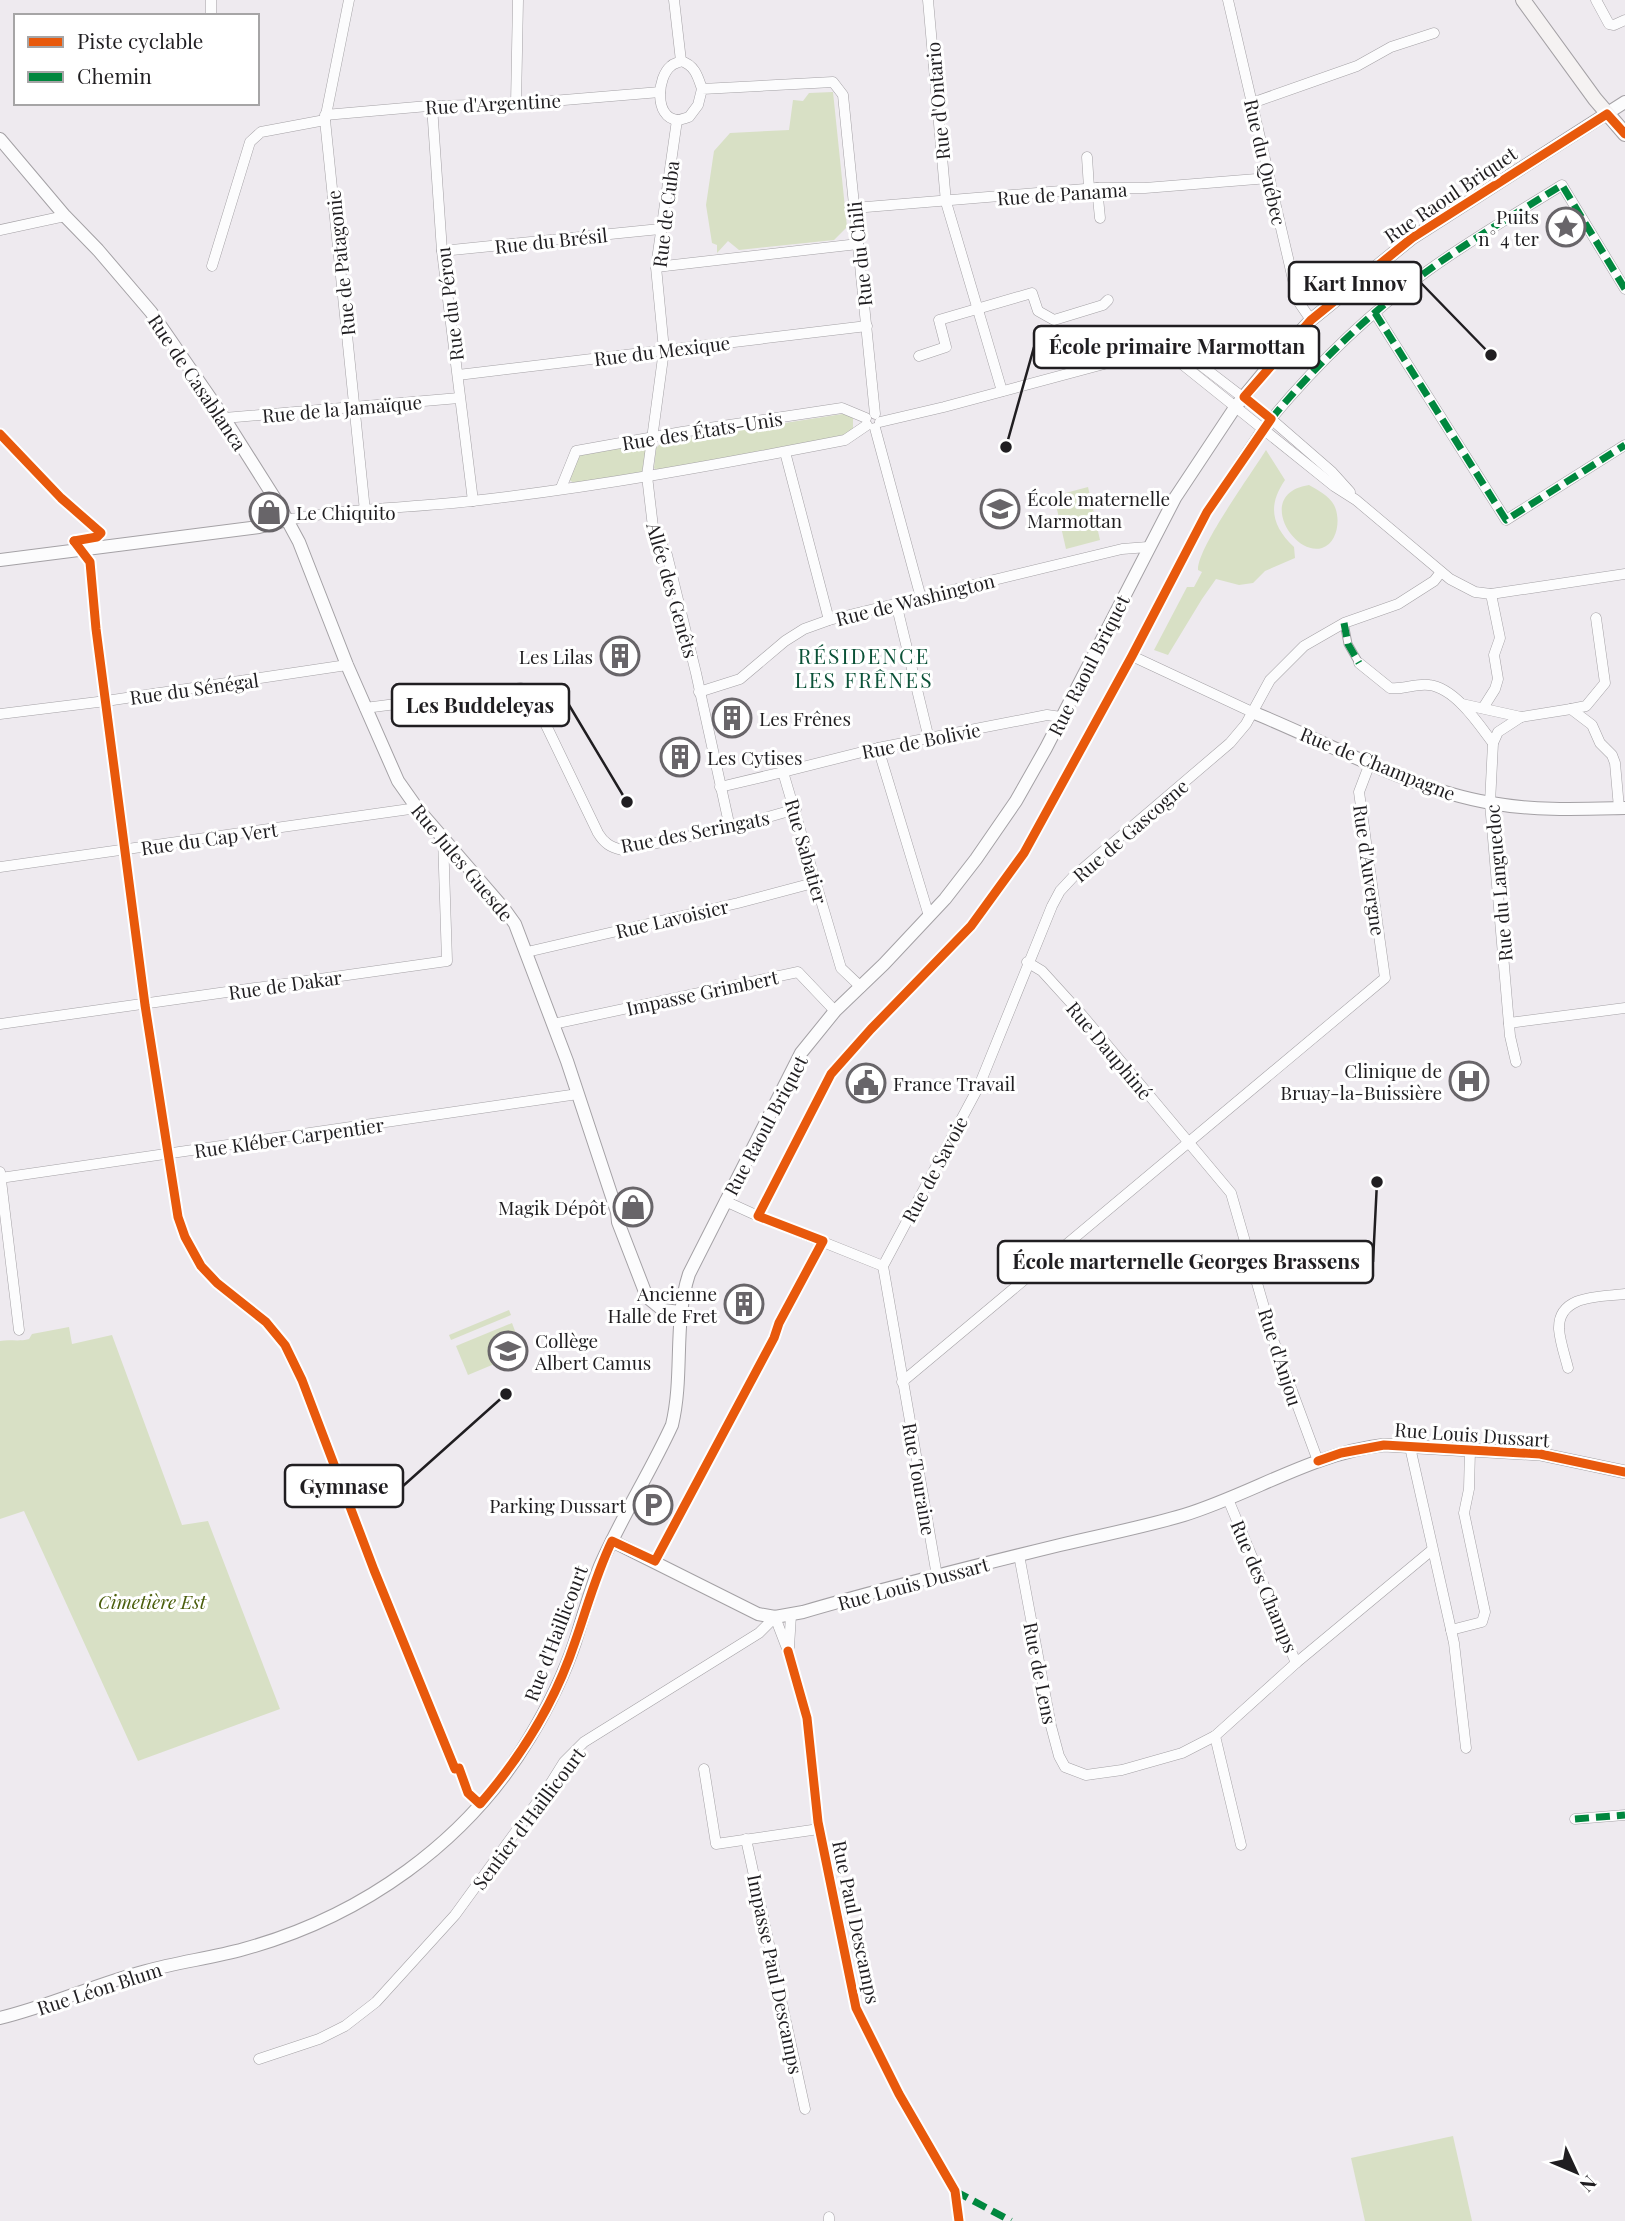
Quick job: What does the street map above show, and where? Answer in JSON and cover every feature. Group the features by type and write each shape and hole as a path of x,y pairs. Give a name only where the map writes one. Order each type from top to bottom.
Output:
{"main road":[{"path":"1522,0 1625,134"}],"street":[{"name":"Rue de Patagonie","path":"349,0 325,118 365,511"},
{"path":"516,104 518,0"},
{"path":"674,0 681,61"},
{"name":"Rue d'Ontario","path":"928,0 946,202 1002,391"},
{"name":"Rue du Québec","path":"1228,0 1298,301 1311,320"},
{"path":"1596,0 1609,24 1614,25 1625,20"},
{"path":"1252,103 1357,66 1391,47 1434,33"},
{"path":"681,61 689,63 697,74 702,89 698,105 689,117 677,120 668,115 661,103 660,92 661,83 669,67 681,61"},
{"name":"Rue du Chili","path":"702,89 833,82 843,95 867,326 873,421 920,598"},
{"name":"Rue d'Argentine","path":"212,266 250,142 261,132 325,118 432,106 516,104 660,92"},
{"name":"Rue Raoul Briquet","path":"680,1312 690,1274 801,1053 835,1011 861,987 961,880 1002,822 1029,778 1148,547 1188,476 1240,402 1311,320 1412,238 1625,102"},
{"name":"Rue du Pérou","path":"432,106 442,251 473,501"},
{"name":"Rue de Cuba","path":"664,350 656,267 677,120"},
{"name":"Rue de Casablanca","path":"0,139 162,326 224,418 287,520"},
{"path":"1087,157 1100,218"},
{"name":"Rue de Panama","path":"854,208 1093,188 1145,188 1269,178"},
{"path":"1271,419 1317,366 1375,313 1428,271 1562,185 1625,289"},
{"path":"0,230 65,216"},
{"name":"Rue du Brésil","path":"442,251 660,229"},
{"path":"656,267 858,244"},
{"path":"919,356 946,347 939,320 978,308 1032,293 1038,311 1054,320 1102,305 1108,300"},
{"path":"1375,313 1506,520 1625,445"},
{"name":"Rue du Mexique","path":"458,375 867,326"},
{"name":"Allée des Genêts","path":"664,350 650,437 647,476 653,527 667,555 730,828"},
{"path":"873,421 1002,391 1145,353 1167,352 1240,402 1271,419 1332,472 1356,500"},
{"name":"Rue de la Jamaïque","path":"224,418 459,398"},
{"path":"1240,402 1263,428 1334,486 1356,500 1441,572 1467,589 1492,594 1625,574"},
{"name":"Rue des États-Unis","path":"561,488 576,452 650,437 842,408 873,421"},
{"name":"Rue des États-Unis","path":"287,520 315,514 473,501 647,476 845,440 873,421"},
{"path":"758,1216 831,1074 971,926 1024,853 1207,512 1263,428"},
{"path":"785,452 829,620"},
{"path":"0,560 259,527 287,520"},
{"name":"Rue Jules Guesde","path":"287,520 299,542 346,665 393,772 417,808 515,924 578,1094 617,1212 618,1223 647,1297 663,1310 680,1312"},
{"name":"Rue de Washington","path":"699,692 740,679 785,641 804,629 829,620 1122,549 1148,547"},
{"name":"Rue de Gascogne","path":"1027,962 1060,891 1230,743 1241,731 1264,688 1284,663 1315,638 1344,622 1398,604 1434,581 1441,572"},
{"path":"1483,708 1498,679 1494,654 1500,638 1492,594"},
{"path":"896,603 929,739"},
{"path":"1462,704 1521,717 1586,706 1605,683 1596,618"},
{"path":"1344,622 1349,644 1359,663 1390,688 1431,685 1462,704 1493,743 1499,732 1521,717"},
{"name":"Rue de Champagne","path":"1132,656 1252,712 1429,786 1490,803 1573,809 1622,808"},
{"name":"Rue du Sénégal","path":"0,714 346,665"},
{"name":"Rue des Seringats","path":"365,708 522,688 531,694 598,833 612,848 622,850 730,828 796,809"},
{"path":"1571,709 1592,725 1600,743 1612,755 1622,808"},
{"name":"Rue de Bolivie","path":"783,772 878,748 1047,715 1061,718"},
{"name":"Rue du Languedoc","path":"1493,743 1490,803 1509,1023 1516,1062"},
{"path":"878,748 929,916"},
{"name":"Rue d'Auvergne","path":"1189,1142 1385,978 1359,792 1370,763"},
{"path":"720,787 783,772"},
{"name":"Rue Sabatier","path":"783,772 841,968 861,987"},
{"name":"Rue du Cap Vert","path":"0,867 417,808"},
{"name":"Rue de Dakar","path":"0,1024 447,961 443,838"},
{"name":"Rue Lavoisier","path":"527,952 817,882"},
{"name":"Rue Dauphiné","path":"1027,962 1042,971 1189,1142"},
{"name":"Rue de Savoie","path":"883,1266 979,1086 1027,962"},
{"name":"Impasse Grimbert","path":"553,1024 798,972 835,1011"},
{"path":"1509,1023 1625,1008"},
{"name":"Rue Kléber Carpentier","path":"0,1178 578,1094"},
{"path":"902,1382 1189,1142"},
{"name":"Rue d'Anjou","path":"1189,1142 1235,1200 1274,1342 1318,1461"},
{"path":"0,1172 19,1330"},
{"path":"725,1201 883,1266 902,1382"},
{"path":"1568,1368 1559,1329 1564,1311 1580,1299 1625,1294"},
{"path":"612,1541 672,1425 676,1404 680,1312"},
{"name":"Rue Touraine","path":"902,1382 937,1576"},
{"path":"1410,1447 1451,1630 1466,1748"},
{"name":"Rue Louis Dussart","path":"612,1541 749,1611 775,1617 1184,1515 1340,1452 1363,1448 1410,1447 1540,1454 1625,1472"},
{"path":"1451,1630 1482,1622 1485,1612 1464,1513 1469,1489 1470,1450"},
{"name":"Rue des Champs","path":"1086,1775 1122,1770 1182,1752 1215,1736 1296,1663 1228,1499"},
{"name":"Rue d'Haillicourt","path":"198,1960 244,1950 330,1918 391,1882 422,1859 471,1815 511,1766 541,1718 562,1675 594,1581 612,1541"},
{"path":"1296,1663 1432,1550"},
{"name":"Rue de Lens","path":"1019,1555 1059,1756 1065,1767 1086,1775"},
{"name":"Rue Paul Descamps","path":"788,1651 791,1615"},
{"name":"Rue Paul Descamps","path":"775,1617 788,1651 807,1718 819,1829 856,2008 899,2094 955,2191 959,2221"},
{"name":"Sentier d'Haillicourt","path":"259,2059 319,2039 345,2026 376,2001 455,1915 565,1762 584,1742 759,1633 775,1617"},
{"path":"1215,1736 1241,1845"},
{"path":"704,1769 716,1844 819,1829"},
{"path":"1575,1819 1625,1815"},
{"name":"Impasse Paul Descamps","path":"747,1839 805,2109"},
{"name":"Rue Léon Blum","path":"0,2018 144,1971 198,1960"}],"green space":[{"path":"833,92 847,227 834,240 739,250 728,241 717,253 717,245 712,243 706,205 714,151 730,133 789,130 793,100 803,101 809,93"},
{"path":"849,413 853,415 853,432 842,439 660,473 654,468 656,448 662,442"},
{"path":"641,445 647,449 641,476 576,484 569,480 574,460 584,453"},
{"path":"1266,450 1285,480 1276,498 1274,515 1281,531 1294,547 1295,558 1265,571 1253,583 1239,585 1216,579 1168,655 1154,650 1187,587 1194,587 1202,572 1198,570 1200,559 1215,528"},
{"path":"1309,485 1329,499 1336,510 1335,536 1322,548 1311,548 1300,543 1284,523 1284,499 1293,490"},
{"path":"1088,487 1100,540 1066,549 1054,496"},
{"path":"509,1310 511,1315 451,1340 449,1335"},
{"path":"512,1323 523,1352 468,1375 456,1346"},
{"name":"Cimetière Est","path":"69,1327 72,1344 112,1335 182,1525 208,1521 280,1709 138,1761 24,1511 0,1519 0,1341 25,1340 32,1334"},
{"path":"1453,2136 1472,2221 1365,2221 1351,2158"}],"marked path":[{"path":"1271,419 1344,341 1405,288 1459,249 1562,185 1625,289"},
{"path":"1375,313 1506,520 1625,445"},
{"path":"1344,623 1348,644 1359,663"},
{"path":"1575,1819 1625,1815"},
{"path":"955,2191 1011,2221"}],"cycle path":[{"path":"74,541 90,562 96,629 145,1005 178,1217 185,1237 201,1266 217,1283 266,1322 285,1345 302,1380 374,1570 455,1769 459,1768 468,1793 480,1804 523,1748 547,1707 567,1664 596,1578 612,1541 655,1561 823,1241 758,1216 831,1074 971,926 1024,853 1207,512 1271,419 1244,397 1311,320 1412,238 1607,114 1625,134"},
{"path":"0,434 61,498 101,533 97,537 74,541"},
{"path":"1318,1461 1341,1453 1384,1445 1540,1454 1625,1472"},
{"path":"788,1651 807,1718 818,1822 856,2008 899,2094 955,2191 959,2221"}],"place":[{"name":"Puits n° 4 ter","path":"1566,227"},
{"name":"Kart Innov","path":"1491,355"},
{"name":"École primaire Marmottan","path":"1006,447"},
{"name":"École maternelle Marmottan","path":"1000,509"},
{"name":"Le Chiquito","path":"269,512"},
{"name":"Les Lilas","path":"620,656"},
{"name":"Les Frênes","path":"732,718"},
{"name":"Les Cytises","path":"680,757"},
{"name":"Les Buddeleyas","path":"627,802"},
{"name":"Clinique de Bruay-la-Buissière","path":"1469,1081"},
{"name":"France Travail","path":"866,1083"},
{"name":"École marternelle Georges Brassens","path":"1377,1182"},
{"name":"Magik Dépôt","path":"633,1207"},
{"name":"Ancienne Halle de Fret","path":"744,1304"},
{"name":"Collège Albert Camus","path":"508,1351"},
{"name":"Gymnase","path":"506,1394"},
{"name":"Parking Dussart","path":"653,1505"}],"district":[{"name":"RÉSIDENCE LES FRÊNES","path":"864,667"}]}
